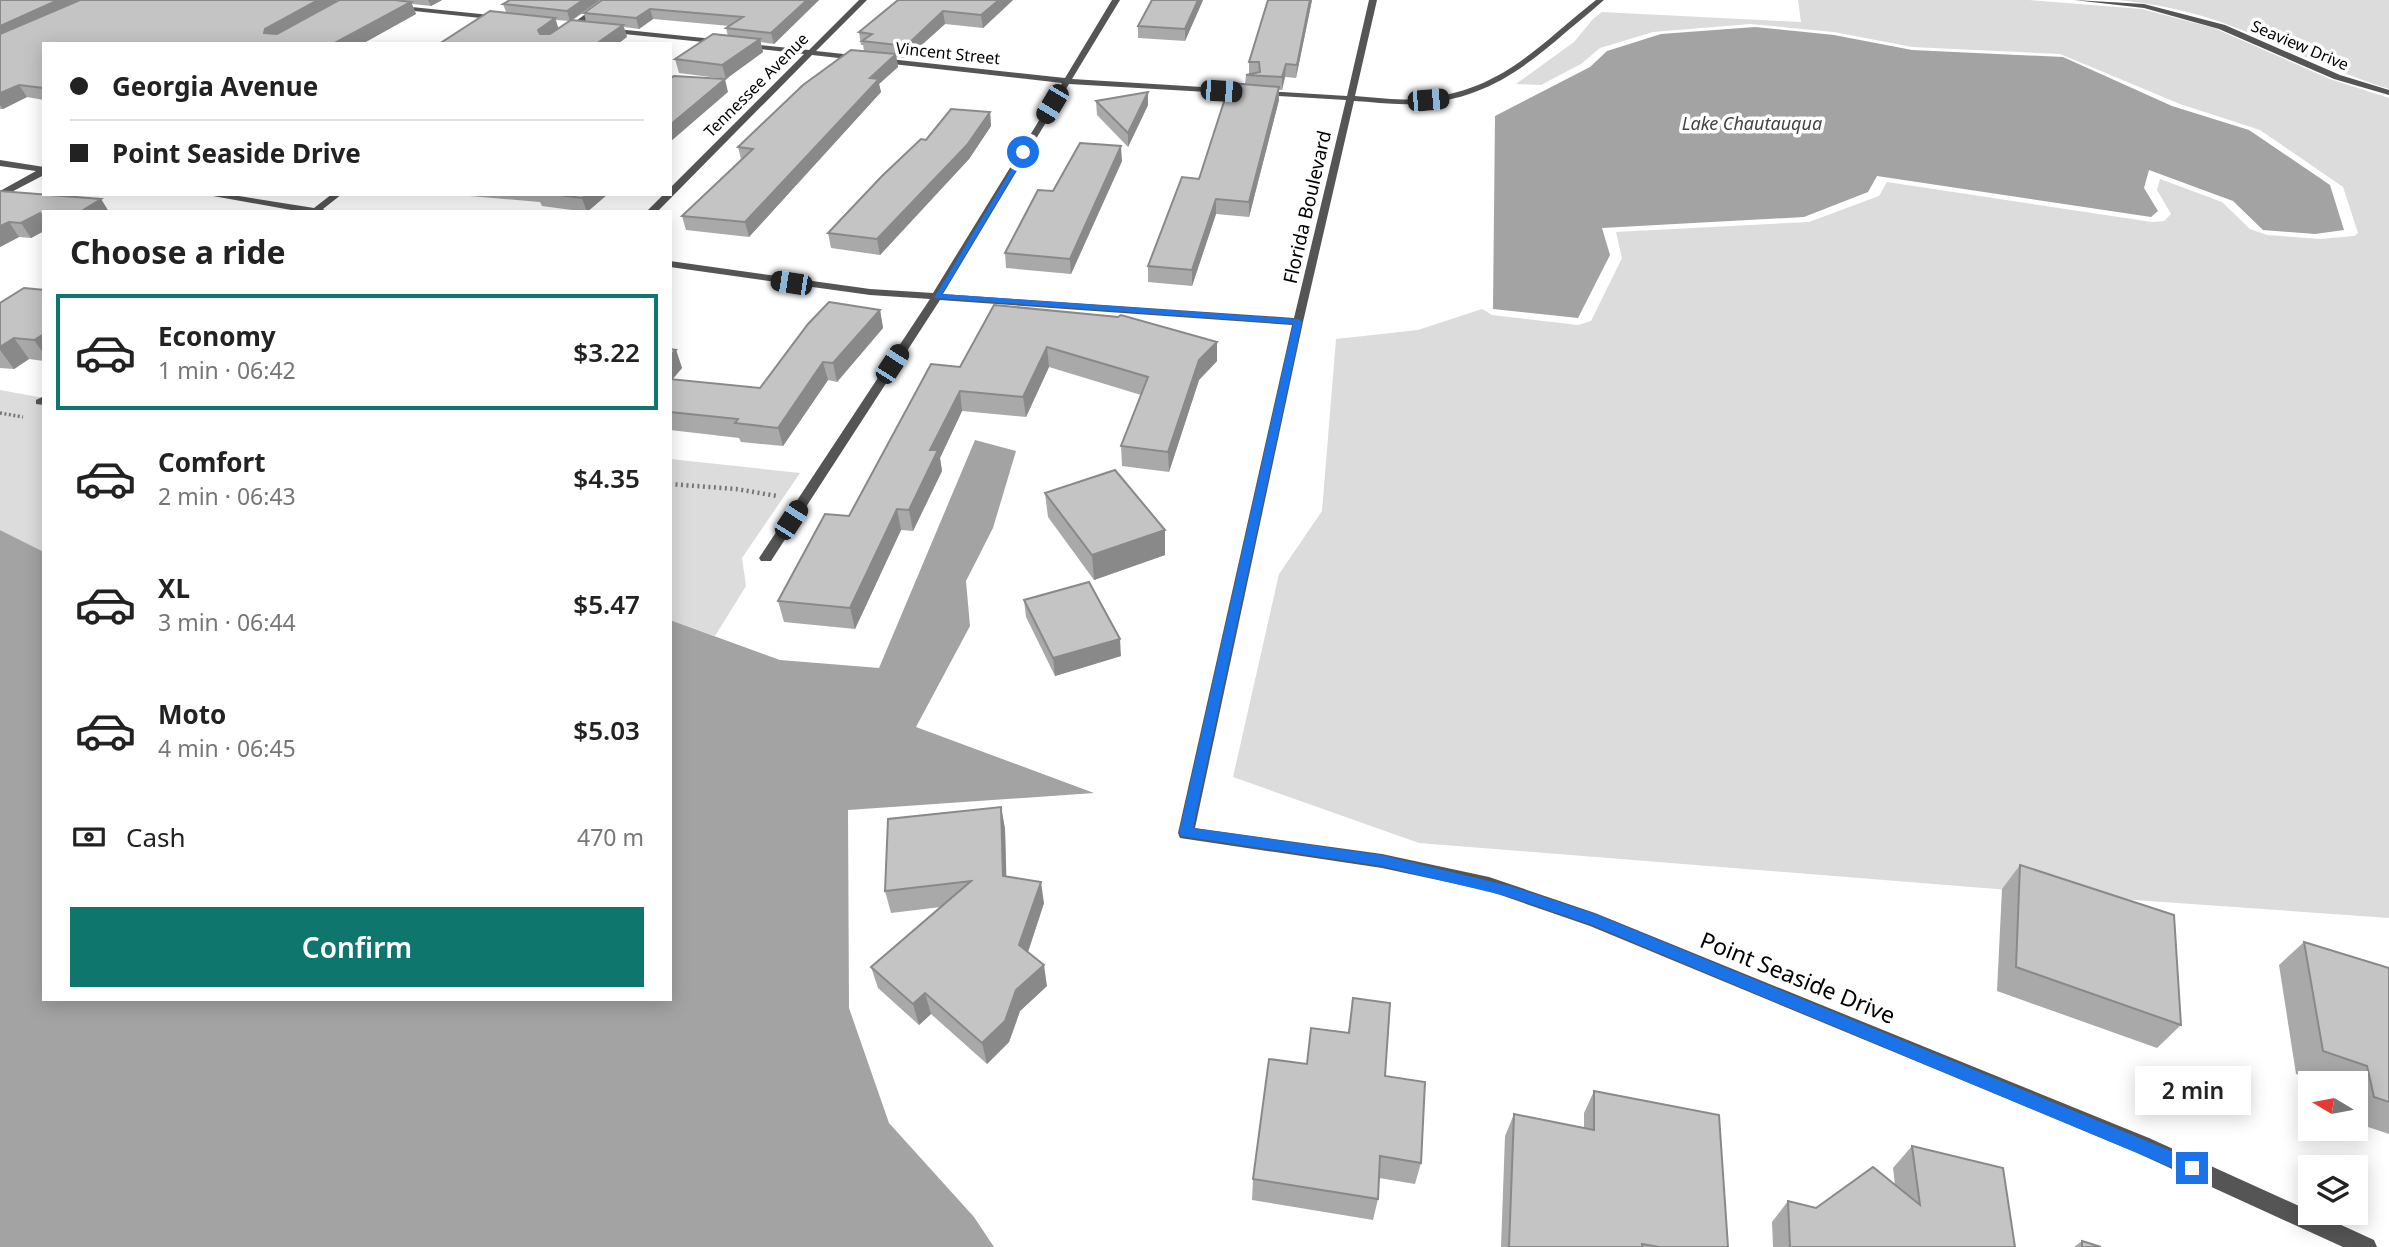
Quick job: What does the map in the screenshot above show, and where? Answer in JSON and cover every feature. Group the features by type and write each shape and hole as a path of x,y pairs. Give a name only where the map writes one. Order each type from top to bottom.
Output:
{"street":[{"path":"551,42 610,0"},
{"name":"Tennessee Avenue","path":"672,192 863,0"},
{"path":"766,558 937,296 1116,0"},
{"name":"Florida Boulevard","path":"1186,833 1298,322 1373,0"},
{"path":"1350,99 1411,102 1445,99 1475,91 1506,76 1600,0"},
{"name":"Seaview Drive","path":"2078,0 2144,6 2222,27 2337,77 2389,93"},
{"path":"380,5 504,19"},
{"path":"559,24 586,27"},
{"name":"Vincent Street","path":"599,29 1066,81 1350,99"},
{"path":"0,163 42,170"},
{"path":"0,195 42,171"},
{"path":"219,196 310,210"},
{"path":"318,210 336,196"},
{"name":"Tennessee Avenue","path":"653,210 668,196"},
{"path":"672,264 791,283 1298,322"},
{"name":"Point Seaside Drive","path":"1186,833 1381,861 1489,884 1595,920 2142,1145 2367,1247"}],"path":[{"path":"672,484 736,489 804,500"}],"shaded area":[{"path":"1798,0 2029,0 2142,9 2214,28 2330,79 2389,98 2389,918 1419,843 1233,777 1279,574 1322,511 1336,339 1418,330 1482,309 1492,315 1578,325 1591,321 1622,258 1616,232 1809,222 1879,196 1887,182 2152,222 2164,221 2171,214 2157,190 2160,179 2222,202 2250,229 2267,235 2320,239 2354,236 2358,233 2343,187 2260,130 2180,104 2060,54 1912,47 1834,32 1750,24 1653,32 1600,48 1581,64 1541,85 1516,84 1574,42 1602,12 1801,22"},
{"path":"2118,0 2389,0 2389,89 2206,17 2176,9"},
{"path":"0,390 42,398 42,551 0,530"},
{"path":"672,459 800,473 742,558 746,586 715,636 672,621"}],"water":[{"name":"Lake Chautauqua","path":"1755,27 1834,35 1912,50 2063,57 2172,106 2249,130 2330,185 2344,230 2315,234 2263,230 2233,201 2149,170 2144,188 2158,211 2151,217 1877,176 1868,192 1804,217 1602,228 1610,255 1578,318 1493,309 1495,116 1590,67 1607,51 1661,34"},
{"path":"975,440 1016,451 993,528 966,581 970,626 916,727 1094,793 848,810 849,1008 889,1123 974,1217 994,1247 0,1247 0,530 42,551 42,1001 672,1001 672,621 780,660 879,668"}],"building":[{"path":"0,0 58,0 0,26"},
{"path":"80,0 318,0 265,29 264,33 277,34 339,0 411,2 337,42 42,42 42,88 19,85 0,93 0,34"},
{"path":"510,0 583,0 567,11 503,4"},
{"path":"602,0 807,0 771,33 726,28 743,17 650,9 636,18 584,13"},
{"path":"898,0 999,0 981,15 943,11 906,46 862,41 872,34 859,32"},
{"path":"1152,0 1198,0 1185,29 1138,26"},
{"path":"1268,0 1310,0 1297,65 1286,64 1282,77 1246,75 1260,72 1259,62 1249,62"},
{"path":"490,11 555,18 538,30 540,34 550,34 571,20 623,25 599,42 442,42"},
{"path":"713,34 760,39 722,65 675,59"},
{"path":"851,50 896,54 870,78 879,79 745,222 682,216 753,149 738,147 803,85"},
{"path":"674,76 725,79 672,123"},
{"path":"1230,83 1279,87 1249,202 1216,199 1192,270 1148,266 1182,177 1199,179"},
{"path":"1148,92 1128,133 1096,101"},
{"path":"951,109 990,112 967,145 877,239 828,233 882,176 921,139 926,140"},
{"path":"1080,143 1121,146 1070,259 1005,253 1038,190 1053,191"},
{"path":"0,191 101,199 83,210 42,210 42,216 40,213 21,223 9,222 0,226"},
{"path":"24,288 42,290 42,335 34,340 14,338 0,347 0,303"},
{"path":"829,302 880,310 833,363 823,362 778,428 735,423 738,419 672,412 672,379 760,388 808,324"},
{"path":"994,305 1118,317 1121,315 1217,342 1199,360 1168,452 1121,446 1148,377 1047,347 1023,397 960,391 930,450 938,450 909,510 897,509 850,608 778,601 825,514 849,516 931,364 960,367"},
{"path":"1115,470 1165,530 1092,555 1045,493"},
{"path":"1089,582 1120,639 1053,658 1024,600"},
{"path":"1001,807 1003,876 1041,882 1019,945 1044,965 1016,990 1005,1021 982,1043 925,993 913,1004 871,967 971,881 885,891 888,819"},
{"path":"2020,865 2174,915 2181,1025 2016,967"},
{"path":"2304,942 2389,968 2389,1102 2374,1097 2367,1066 2323,1051"},
{"path":"1353,998 1390,1003 1385,1076 1425,1082 1421,1163 1380,1156 1378,1199 1253,1179 1269,1059 1307,1064 1311,1028 1349,1033"},
{"path":"1594,1091 1719,1115 1728,1247 1659,1247 1642,1244 1642,1247 1509,1247 1514,1114 1594,1130"},
{"path":"1912,1146 2003,1168 2015,1247 1790,1247 1788,1201 1816,1208 1873,1167 1920,1205"},
{"path":"2082,1241 2101,1247 2082,1247"}],"route":[{"path":"1023,152 937,296 1298,322 1186,833 1381,861 1489,884 1595,920 2192,1168"}]}
